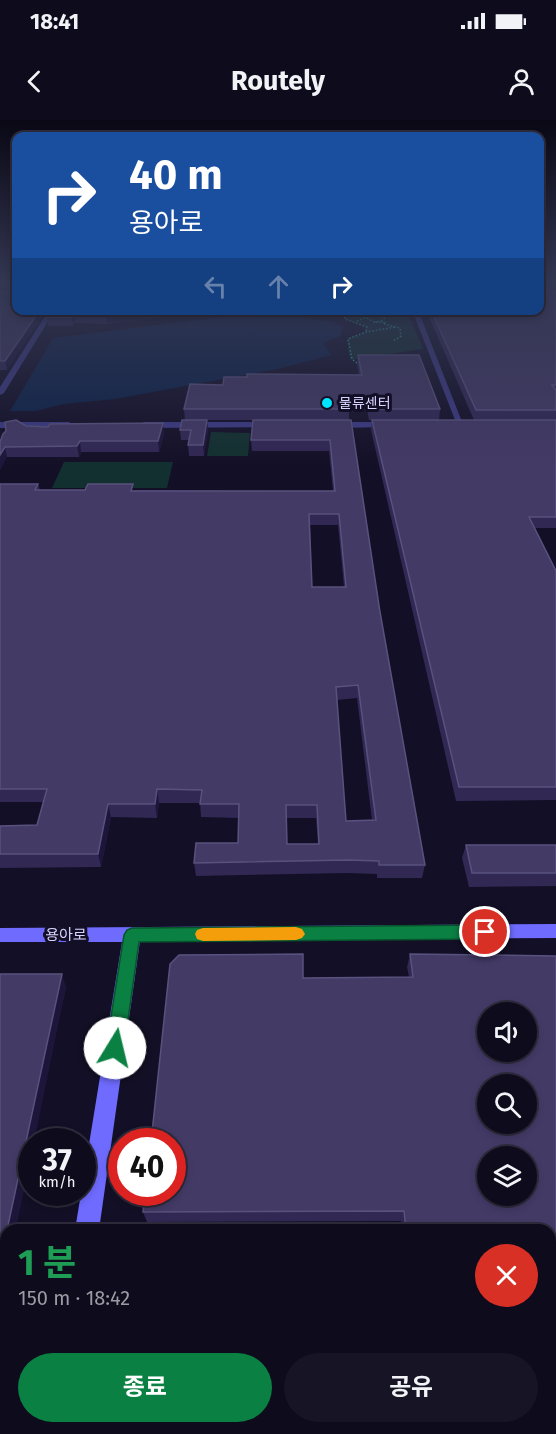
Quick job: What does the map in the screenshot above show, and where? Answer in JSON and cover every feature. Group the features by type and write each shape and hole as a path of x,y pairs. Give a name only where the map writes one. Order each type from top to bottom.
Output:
{"street":[{"path":"0,393 30,344"},
{"path":"428,344 461,425"},
{"path":"0,425 83,425"},
{"path":"130,425 284,425"},
{"path":"319,425 402,425"},
{"path":"449,425 473,425"},
{"name":"용아로","path":"0,935 556,931"},
{"path":"88,1224 132,935"}],"path":[{"path":"349,344 352,359 357,363"}],"green space":[{"path":"348,344 421,344 423,349 350,360"},
{"path":"211,432 250,433 248,456 207,456"},
{"path":"64,462 173,462 167,488 52,488"}],"water":[{"path":"49,344 324,344 332,355 277,369 115,399 63,404 36,411 10,411"}],"building":[{"path":"0,344 16,344 5,361 0,361"},
{"path":"446,344 556,344 556,385 552,385 556,390 556,410 476,410"},
{"path":"358,355 419,355 440,409 370,409 367,399 348,402 349,409 184,409 190,384 223,385 224,377 247,377 247,374 362,375"},
{"path":"16,420 26,426 48,427 50,424 163,423 158,441 80,441 77,446 5,447 0,455 0,442 6,431 5,422"},
{"path":"182,420 207,420 203,445 188,445 191,430 180,430"},
{"path":"253,420 351,420 380,612 425,865 379,865 379,861 349,860 194,863 196,843 238,843 239,804 200,804 202,790 157,789 155,804 108,804 98,854 0,854 0,826 37,825 47,789 0,789 0,484 38,484 35,490 85,490 88,484 133,484 131,491 335,491 330,440 251,440","holes":["309,514 339,514 346,587 312,587","358,685 376,820 346,821 336,687","286,805 317,805 319,844 287,844"]},
{"path":"372,420 556,420 556,517 529,517 556,571 556,787 459,787"},
{"path":"466,845 556,845 556,873 472,873"},
{"path":"303,954 303,978 413,977 410,954 556,956 556,1224 405,1224 404,1211 143,1212 144,1206 186,1206 186,1128 152,1128 170,964 179,955"},
{"path":"0,974 62,974 29,1128 18,1128 18,1179 8,1224 0,1224"}],"slow traffic":[{"path":"203,934 296,934"}],"place":[{"name":"물류센터","path":"327,403"}],"route":[{"path":"115,1048 132,935 485,932"}]}
